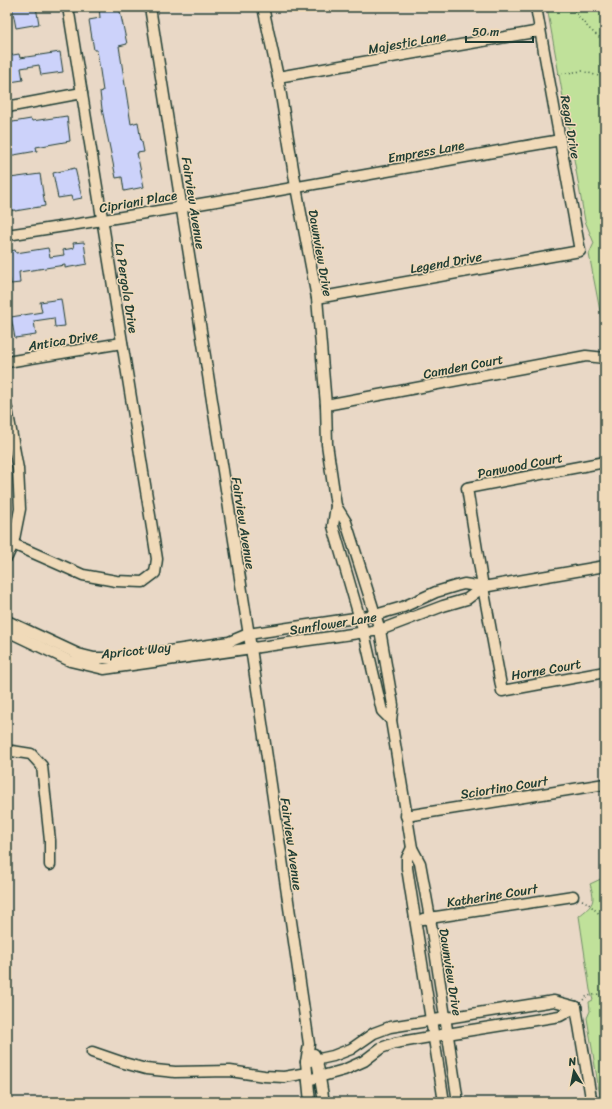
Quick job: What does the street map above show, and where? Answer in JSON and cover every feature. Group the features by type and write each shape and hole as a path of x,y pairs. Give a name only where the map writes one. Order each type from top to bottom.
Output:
{"street":[{"name":"La Pergola Drive","path":"13,544 83,575 116,581 143,582 155,573 158,560 68,7"},
{"name":"Fairview Avenue","path":"150,7 251,648 309,1044 306,1062 310,1102"},
{"name":"Dawnview Drive","path":"264,7 278,77 296,187 317,298 326,405 327,444 336,506 333,526 364,633 382,711 391,720"},
{"name":"Regal Drive","path":"536,7 580,252"},
{"name":"Majestic Lane","path":"278,77 540,31"},
{"path":"7,107 82,93"},
{"name":"Empress Lane","path":"296,187 560,140"},
{"name":"Cipriani Place","path":"7,235 296,187"},
{"name":"Legend Drive","path":"317,298 580,252"},
{"name":"Antica Drive","path":"7,362 122,343"},
{"name":"Camden Court","path":"326,405 586,356 605,358"},
{"path":"7,409 18,469 20,509 13,544 7,557"},
{"name":"Panwood Court","path":"483,587 467,488 605,462"},
{"name":"Dawnview Drive","path":"336,506 346,522 380,630 393,705 391,720 406,816 412,848 420,863 430,918 458,1102"},
{"name":"Sunflower Lane","path":"248,634 375,615 402,607 436,592 464,584 483,587 605,566"},
{"name":"Sunflower Lane","path":"251,648 380,630 443,606 467,599 483,587"},
{"name":"Horne Court","path":"483,587 502,691 605,672"},
{"name":"Apricot Way","path":"7,621 78,654 94,658 123,658 229,642 248,634"},
{"name":"Apricot Way","path":"7,631 70,661 104,669 251,648"},
{"path":"7,752 12,751 30,754 42,766 50,841 50,866"},
{"name":"Sciortino Court","path":"406,816 605,784"},
{"name":"Dawnview Drive","path":"412,848 407,858 407,868 444,1102"},
{"name":"Katherine Court","path":"415,921 573,896"},
{"path":"306,1062 333,1056 351,1049 374,1032 390,1027 554,1001 576,1007"},
{"path":"92,1052 146,1069 175,1072 230,1071 264,1076 284,1077 320,1076 344,1070 364,1061 381,1048 395,1043 560,1016 576,1007"},
{"path":"576,1007 591,1098 590,1102"},
{"name":"Fairview Avenue","path":"309,1044 317,1060 324,1102"}],"path":[{"path":"572,7 582,22 597,36 605,41"},
{"path":"548,75 582,71 605,78"},
{"path":"573,896 589,902 594,911 605,917"},
{"path":"576,1007 587,996 605,993"}],"green space":[{"path":"547,7 600,7 605,15 605,337 589,254 594,243 585,221"},
{"path":"605,877 605,1102 601,1102 587,1018 590,1011 589,1002 593,1000 590,990 579,916 592,903 593,895 590,884"}],"building":[{"path":"12,7 36,7 39,24 16,28"},
{"path":"99,7 119,7 127,44 119,46 131,124 138,122 144,152 137,153 144,187 124,191 122,177 116,178 102,109 100,92 103,91 97,50 94,50 89,20 100,18"},
{"path":"60,52 63,72 41,75 39,65 21,68 23,80 10,82 9,76 7,76 7,56 19,54 20,58"},
{"path":"67,116 70,141 36,147 37,151 8,156 7,123"},
{"path":"75,168 82,198 72,200 71,196 58,198 53,173"},
{"path":"40,174 45,206 7,211 7,184 11,183 10,178"},
{"path":"84,242 87,264 65,268 65,265 19,272 20,283 11,284 9,276 7,277 7,252 15,250 16,253 48,248 50,257 64,255 63,250 74,248 73,243"},
{"path":"61,299 65,326 55,327 54,318 34,321 36,335 15,338 11,317 42,312 40,302"}]}
